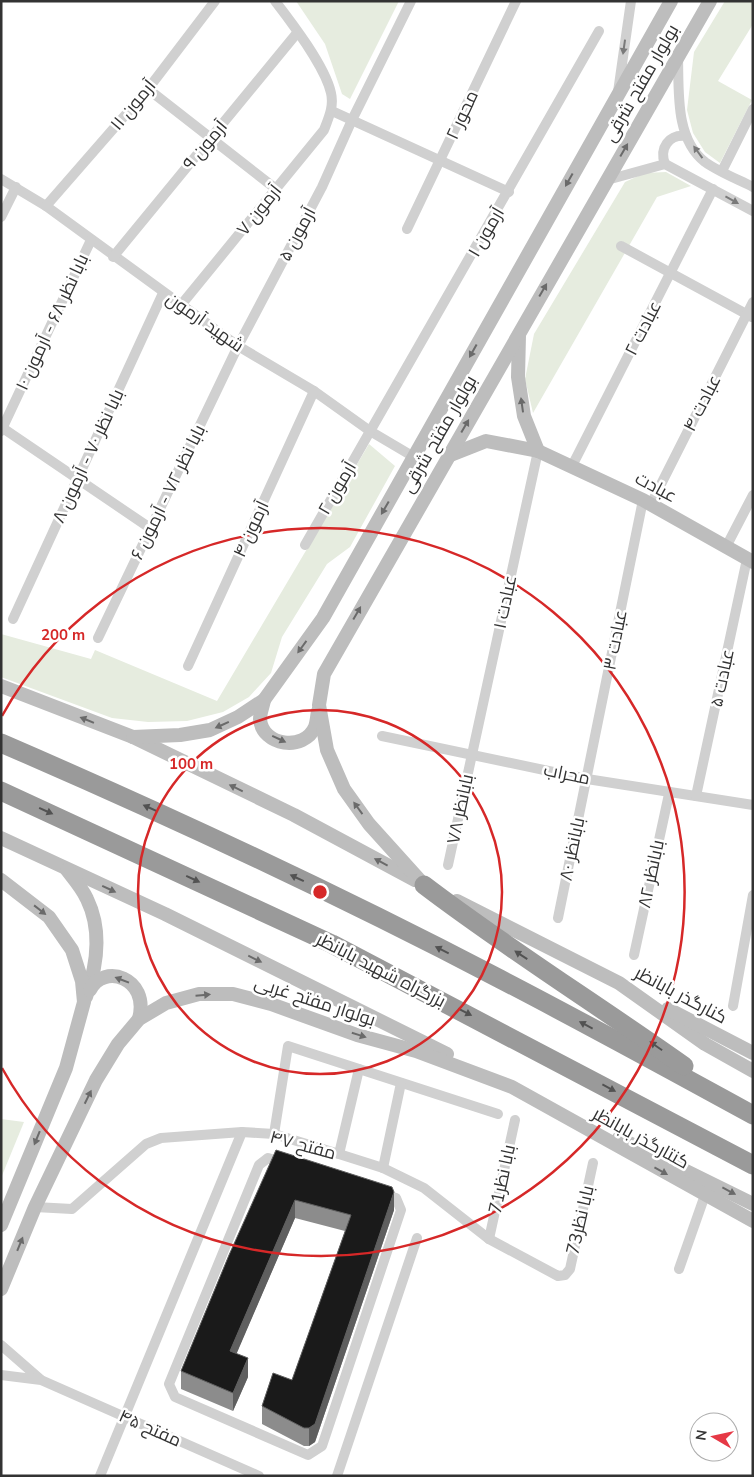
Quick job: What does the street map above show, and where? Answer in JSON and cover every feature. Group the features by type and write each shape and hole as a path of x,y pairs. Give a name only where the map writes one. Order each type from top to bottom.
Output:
{"highway":[{"path":"1,743 156,811 354,905 501,979 753,1114"},
{"name":"بزرگراه شهید بابانظر","path":"1,791 332,944 753,1165"},
{"path":"424,885 482,929 586,997 753,1114"}],"main road":[{"name":"بولوار مفتح شرقی","path":"133,737 180,735 210,730 238,717 264,700 323,618 671,1"},
{"name":"بولوار مفتح شرقی","path":"424,885 369,824 344,789 327,750 319,705 324,674 710,1"},
{"path":"519,333 518,377 524,416 538,451"},
{"name":"عبادت","path":"448,456 486,441 538,451 647,502 750,561"},
{"path":"1,686 133,737 294,816 424,885 619,983 705,1044 753,1070"},
{"path":"264,700 260,720 266,732 279,742 294,744 307,738 315,727 319,705"},
{"path":"1,838 165,914 512,1087 700,1176 753,1204"},
{"path":"1,1225 66,1068 95,970 95,932 87,898 67,869"},
{"path":"1,880 49,917 72,950 82,981 84,1002"},
{"path":"84,1002 96,982 114,976 125,979 134,986 140,996 142,1007 139,1018"},
{"name":"کنارگذر بابانظر","path":"619,983 753,1053"},
{"name":"بولوار مفتح غربی","path":"1,1289 35,1207 96,1080 118,1044 139,1018 166,1003 199,994 233,994 271,1004 357,1035 416,1051 512,1087"},
{"name":"کنتارگذر بابانظر","path":"512,1087 753,1221"}],"street":[{"name":"آرمون ۱۱","path":"46,206 148,89 215,1"},
{"path":"275,1 318,64 331,93 332,111 509,192"},
{"name":"آرمون ۵","path":"238,346 322,187 352,120 411,1"},
{"name":"محور ۲","path":"407,229 516,1"},
{"path":"617,94 631,1"},
{"name":"آرمون ۱","path":"370,431 509,192 599,31"},
{"name":"آرمون ۹","path":"113,257 297,34"},
{"path":"678,57 681,111 686,136 704,161 753,187"},
{"path":"148,89 276,189"},
{"path":"722,171 753,109"},
{"name":"آرمون ۷","path":"181,305 324,130 332,111"},
{"path":"664,164 662,151 668,141 680,136 686,136"},
{"path":"607,180 664,164 753,211"},
{"name":"شهید آرمون","path":"1,179 46,206 113,257 238,346 314,391 370,431 414,457"},
{"path":"1,217 16,187"},
{"name":"عبادت ۲","path":"572,466 713,190"},
{"name":"بابا نظر ۶۸ - آرمون ۱۰","path":"2,428 91,240"},
{"path":"621,246 750,316"},
{"name":"بابا نظر ۷۰ - آرمون ۸","path":"13,619 163,293"},
{"name":"عبادت ۴","path":"647,502 750,316 753,302"},
{"name":"بابا نظر ۷۲ - آرمون ۶","path":"98,638 238,346"},
{"name":"آرمون ۴","path":"188,666 314,391"},
{"path":"2,428 150,528"},
{"name":"آرمون ۲","path":"305,545 370,431"},
{"name":"عبادت ۱","path":"472,754 538,451"},
{"path":"726,547 753,495"},
{"name":"عبادت ۳","path":"587,779 647,502"},
{"name":"عبادت ۵","path":"696,796 750,561"},
{"name":"محراب","path":"382,736 587,779 668,794 696,796 753,805"},
{"name":"بابانظر ۷۸","path":"448,865 472,754"},
{"name":"بابانظر ۸۰","path":"558,918 587,779"},
{"name":"بابانظر ۸۲","path":"634,955 668,794"},
{"path":"733,1006 753,895"},
{"path":"274,1134 288,1046 498,1114"},
{"path":"339,1154 359,1070"},
{"path":"383,1168 401,1083"},
{"name":"بابا نظر71","path":"488,1239 515,1120"},
{"path":"100,1476 126,1417 242,1132"},
{"name":"مفتح ۴۷","path":"35,1207 67,1210 78,1206 146,1144 154,1140 205,1133 242,1132 274,1134 383,1168 424,1188 488,1239 558,1276 565,1275"},
{"path":"268,1158 396,1198 401,1210 322,1446 308,1455 175,1397 169,1384 259,1165 268,1158"},
{"name":"بابا نظر73","path":"565,1275 570,1269 593,1163"},
{"path":"679,1269 705,1195"},
{"path":"337,1476 417,1238"},
{"path":"1,1345 41,1380"},
{"path":"1,1375 41,1380"},
{"name":"مفتح ۴۵","path":"41,1380 259,1476"}],"shaded area":[{"path":"296,1 399,1 350,99 342,94 325,44"},
{"path":"725,1 753,1 753,24 718,81 752,100 720,163 705,152 693,133 687,110 694,52"},
{"path":"666,172 691,186 657,197 533,413 525,379 534,334 625,182 645,173"},
{"path":"369,444 395,466 350,547 327,564 282,637 271,673 249,697 223,712 187,721 148,722 112,718 1,677 1,634 91,659 95,650 217,701"},
{"path":"1,1119 24,1122 1,1178"}],"building":[{"path":"276,1150 392,1187 394,1192 315,1424 309,1428 304,1428 262,1406 273,1373 292,1380 351,1215 295,1200 230,1351 248,1358 233,1393 181,1371 229,1255"}]}
